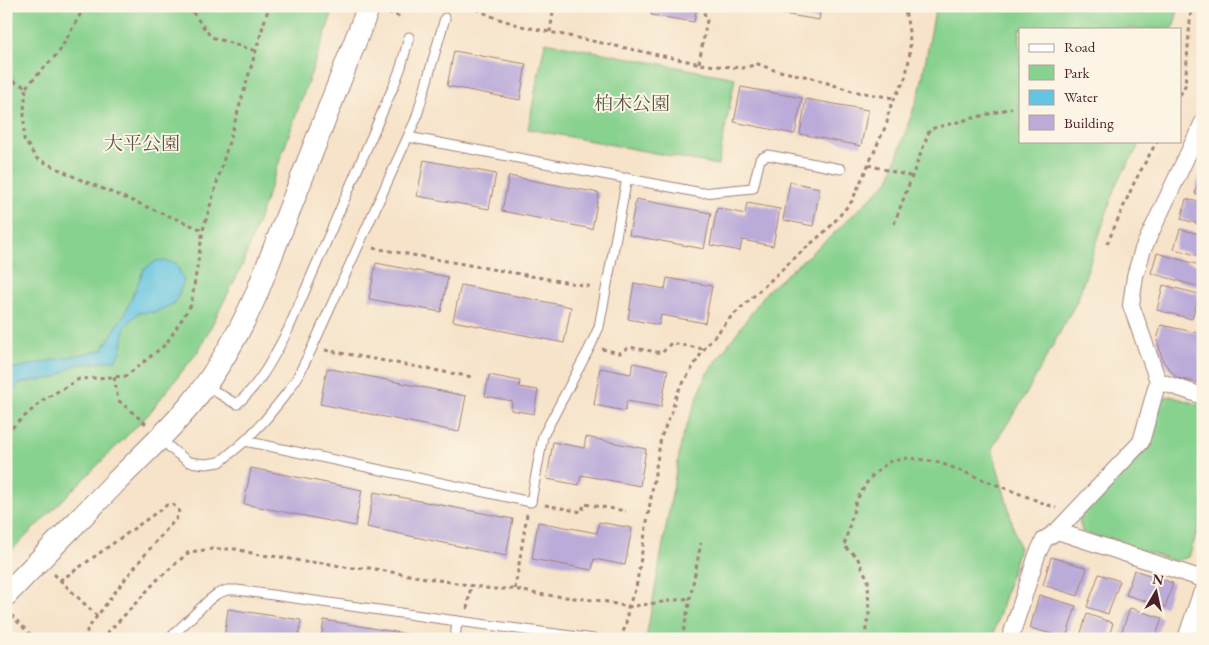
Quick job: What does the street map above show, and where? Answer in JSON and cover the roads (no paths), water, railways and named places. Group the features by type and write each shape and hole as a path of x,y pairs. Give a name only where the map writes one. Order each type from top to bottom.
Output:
{"street":[{"path":"6,595 153,431 191,404 234,342 246,320 378,9"},
{"path":"1010,639 1037,555 1044,540 1057,531 1142,442 1158,381 1131,305 1135,276 1144,249 1203,122"},
{"path":"1158,381 1203,396"},
{"path":"1057,531 1203,579"},
{"path":"1189,639 1203,597"}],"lane":[{"path":"153,431 189,462 206,464 220,462 245,441 286,394 297,378 312,348 416,119 445,18"},
{"path":"205,385 237,404 258,383 269,367 288,330 394,85 409,37"},
{"path":"408,136 702,193 753,188 760,159 768,155 841,169"},
{"path":"245,441 531,502 543,436 599,327 627,178"},
{"path":"169,639 208,600 227,590 594,639"},
{"path":"455,639 461,621"}],"water":[{"path":"158,260 176,263 184,281 175,303 156,312 138,313 125,327 121,352 115,360 76,365 54,378 20,383 6,400 6,370 102,350 126,311 144,269"}],"park label":[{"name":"柏木公園","path":"632,103"},
{"name":"大平公園","path":"142,143"}]}
